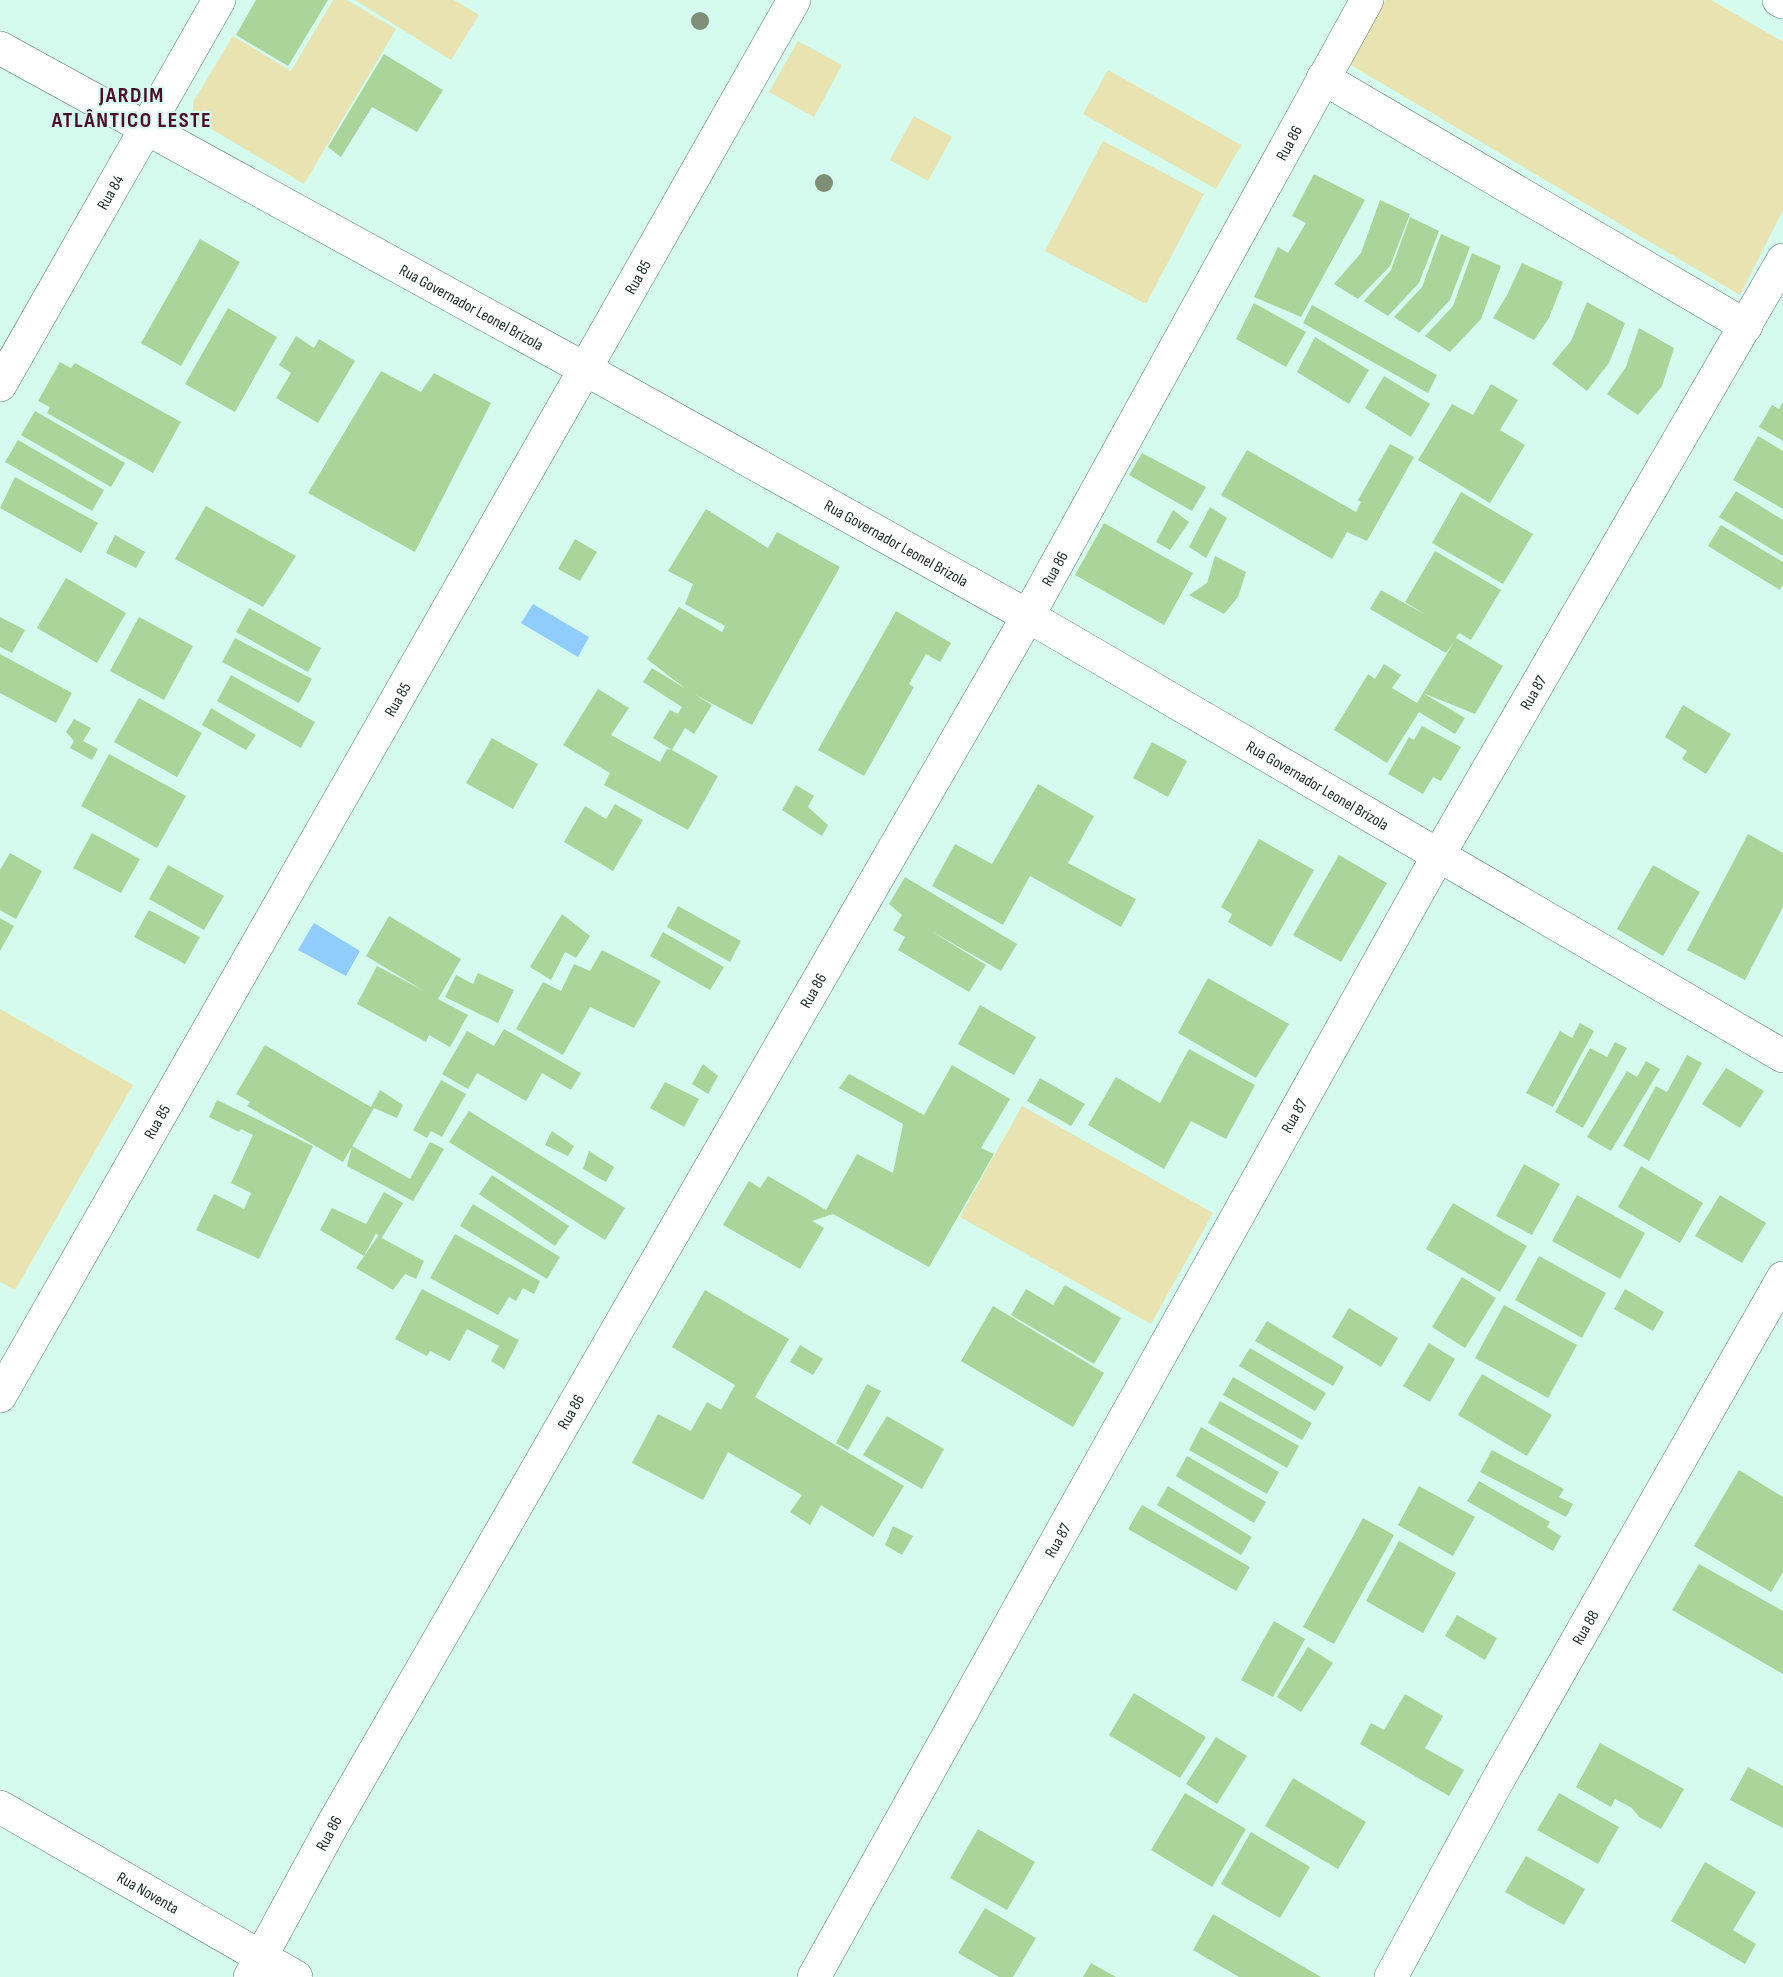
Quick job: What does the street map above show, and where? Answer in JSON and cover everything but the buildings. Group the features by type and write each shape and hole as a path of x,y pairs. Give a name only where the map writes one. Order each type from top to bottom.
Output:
{"street":[{"name":"Rua 84","path":"0,385 219,0"},
{"name":"Rua 85","path":"0,1396 794,0"},
{"name":"Rua 86","path":"255,1967 333,1824 1028,616 1367,0"},
{"name":"Rua Governador Leonel Brizola","path":"0,48 585,369 1028,616 1783,1056"},
{"path":"1323,78 1746,326"},
{"name":"Rua 87","path":"814,1977 1438,856 1783,260"},
{"name":"Rua 88","path":"1391,1977 1498,1780 1783,1278"},
{"name":"Rua Noventa","path":"0,1807 255,1967 296,1977"}],"shaded area":[{"path":"333,0 347,0 396,29 304,184 193,118 193,102 233,36 291,71"},
{"path":"355,0 454,0 479,15 451,60"},
{"path":"1385,0 1711,0 1783,42 1783,210 1740,295 1349,64"},
{"path":"798,41 842,65 814,117 769,92"},
{"path":"1108,70 1241,145 1216,189 1083,114"},
{"path":"914,116 952,137 928,181 890,160"},
{"path":"1103,141 1204,194 1146,304 1045,251"},
{"path":"0,1009 133,1085 15,1290 0,1282"},
{"path":"1022,1106 1213,1213 1151,1324 960,1217"}],"water":[{"path":"533,604 589,637 578,657 521,623"},
{"path":"314,923 360,951 346,976 298,950"}],"district":[{"name":"JARDIM ATLÂNTICO LESTE","path":"132,106"}]}
